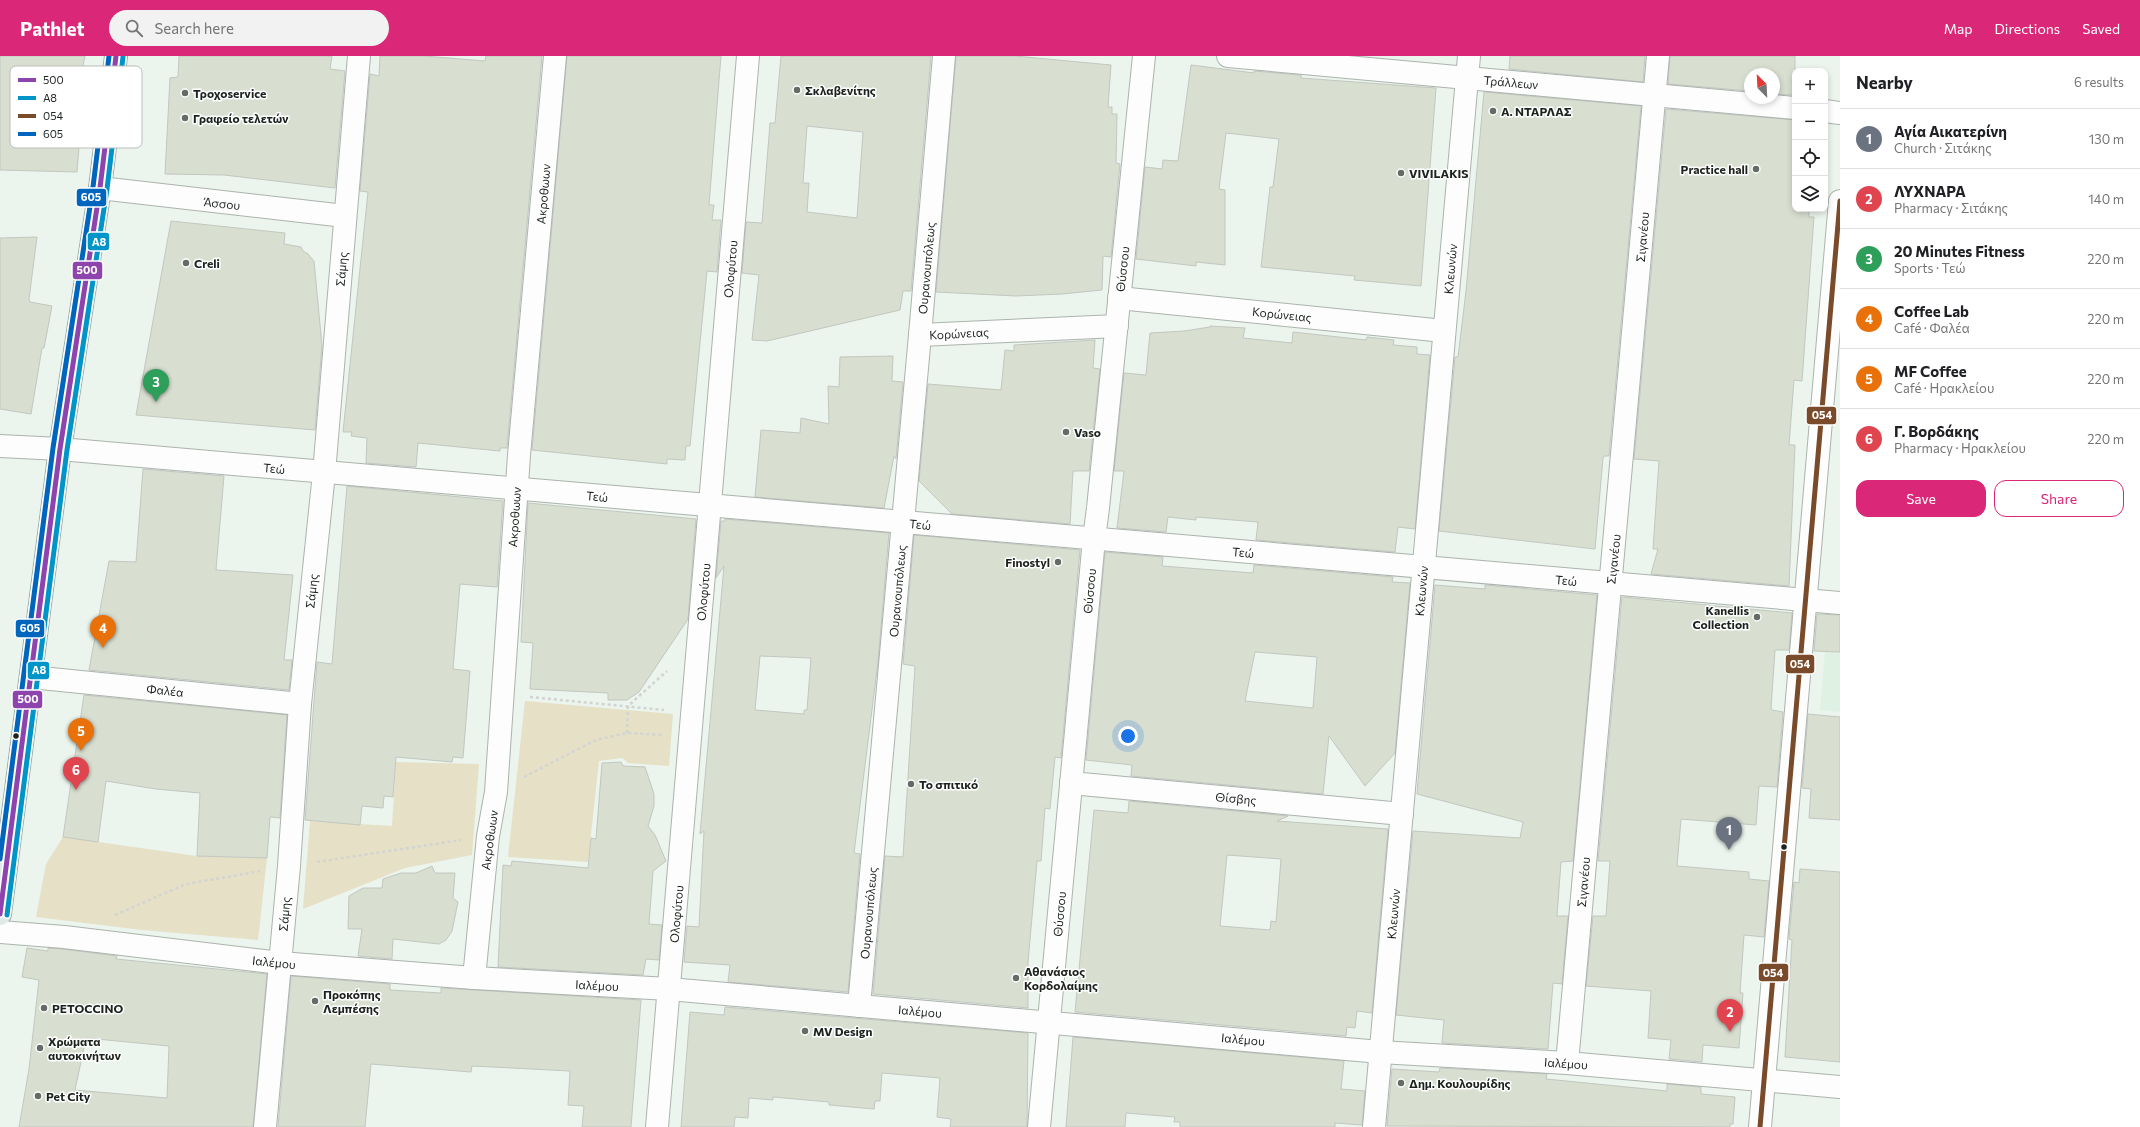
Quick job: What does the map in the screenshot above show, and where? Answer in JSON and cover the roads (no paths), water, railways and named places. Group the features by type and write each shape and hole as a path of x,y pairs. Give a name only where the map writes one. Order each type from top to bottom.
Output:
{"main road":[{"path":"115,66 116,56"},
{"path":"0,914 4,859 31,677 60,449 105,148"}],"street":[{"name":"Σάμης","path":"265,1127 289,866 300,704 324,473 360,56"},
{"name":"Ακροθωων","path":"474,978 488,836 496,792 501,694 516,489 556,56"},
{"name":"Ολοφύτου","path":"657,1127 748,56"},
{"name":"Ουρανουπόλεως","path":"859,1006 904,523 944,56"},
{"name":"Θύσσου","path":"1039,1127 1094,539 1144,56"},
{"name":"Τράλλεων","path":"1228,56 1792,108"},
{"name":"Κλεωνών","path":"1374,1127 1469,56"},
{"name":"Σιγανέου","path":"1567,1063 1658,56"},
{"path":"1828,111 1840,113"},
{"name":"Άσσου","path":"100,188 345,216"},
{"path":"1760,1127 1840,201"},
{"name":"Κορώνειας","path":"1119,298 1444,331"},
{"name":"Κορώνειας","path":"920,335 1117,326"},
{"name":"Τεώ","path":"0,446 60,449 1840,603"},
{"name":"Φαλέα","path":"31,677 300,704"},
{"name":"Θίσβης","path":"1071,783 1402,814"},
{"name":"Ιαλέμου","path":"0,932 64,937 280,963 474,978 669,989 1380,1052 1567,1063 1840,1087"}],"place":[{"name":"Σκλαβενίτης","path":"797,90"},
{"name":"Τροχοservice","path":"185,93"},
{"name":"Α. ΝΤΑΡΛΑΣ","path":"1493,111"},
{"name":"Γραφείο τελετών","path":"185,118"},
{"name":"Practice hall","path":"1756,169"},
{"name":"VIVILAKIS","path":"1401,173"},
{"name":"Creli","path":"186,263"},
{"name":"20 Μinutes Fitness","path":"156,402"},
{"name":"Vaso","path":"1066,432"},
{"name":"Finostyl","path":"1058,562"},
{"name":"Kanellis Collection","path":"1757,617"},
{"name":"Coffee Lab","path":"103,648"},
{"name":"MF Coffee","path":"81,751"},
{"name":"Το σπιτικό","path":"911,784"},
{"name":"Γ. Βορδάκης","path":"76,790"},
{"name":"Αγία Αικατερίνη","path":"1729,850"},
{"name":"Αθανάσιος Κορδολαίμης","path":"1016,978"},
{"name":"Προκόπης Λεμπέσης","path":"315,1001"},
{"name":"PETOCCINO","path":"44,1008"},
{"name":"MV Design","path":"805,1031"},
{"name":"ΛΥΧΝΑΡΑ","path":"1730,1032"},
{"name":"Χρώματα αυτοκινήτων","path":"40,1048"},
{"name":"Δημ. Κουλουρίδης","path":"1401,1083"},
{"name":"Pet City","path":"38,1096"}]}
